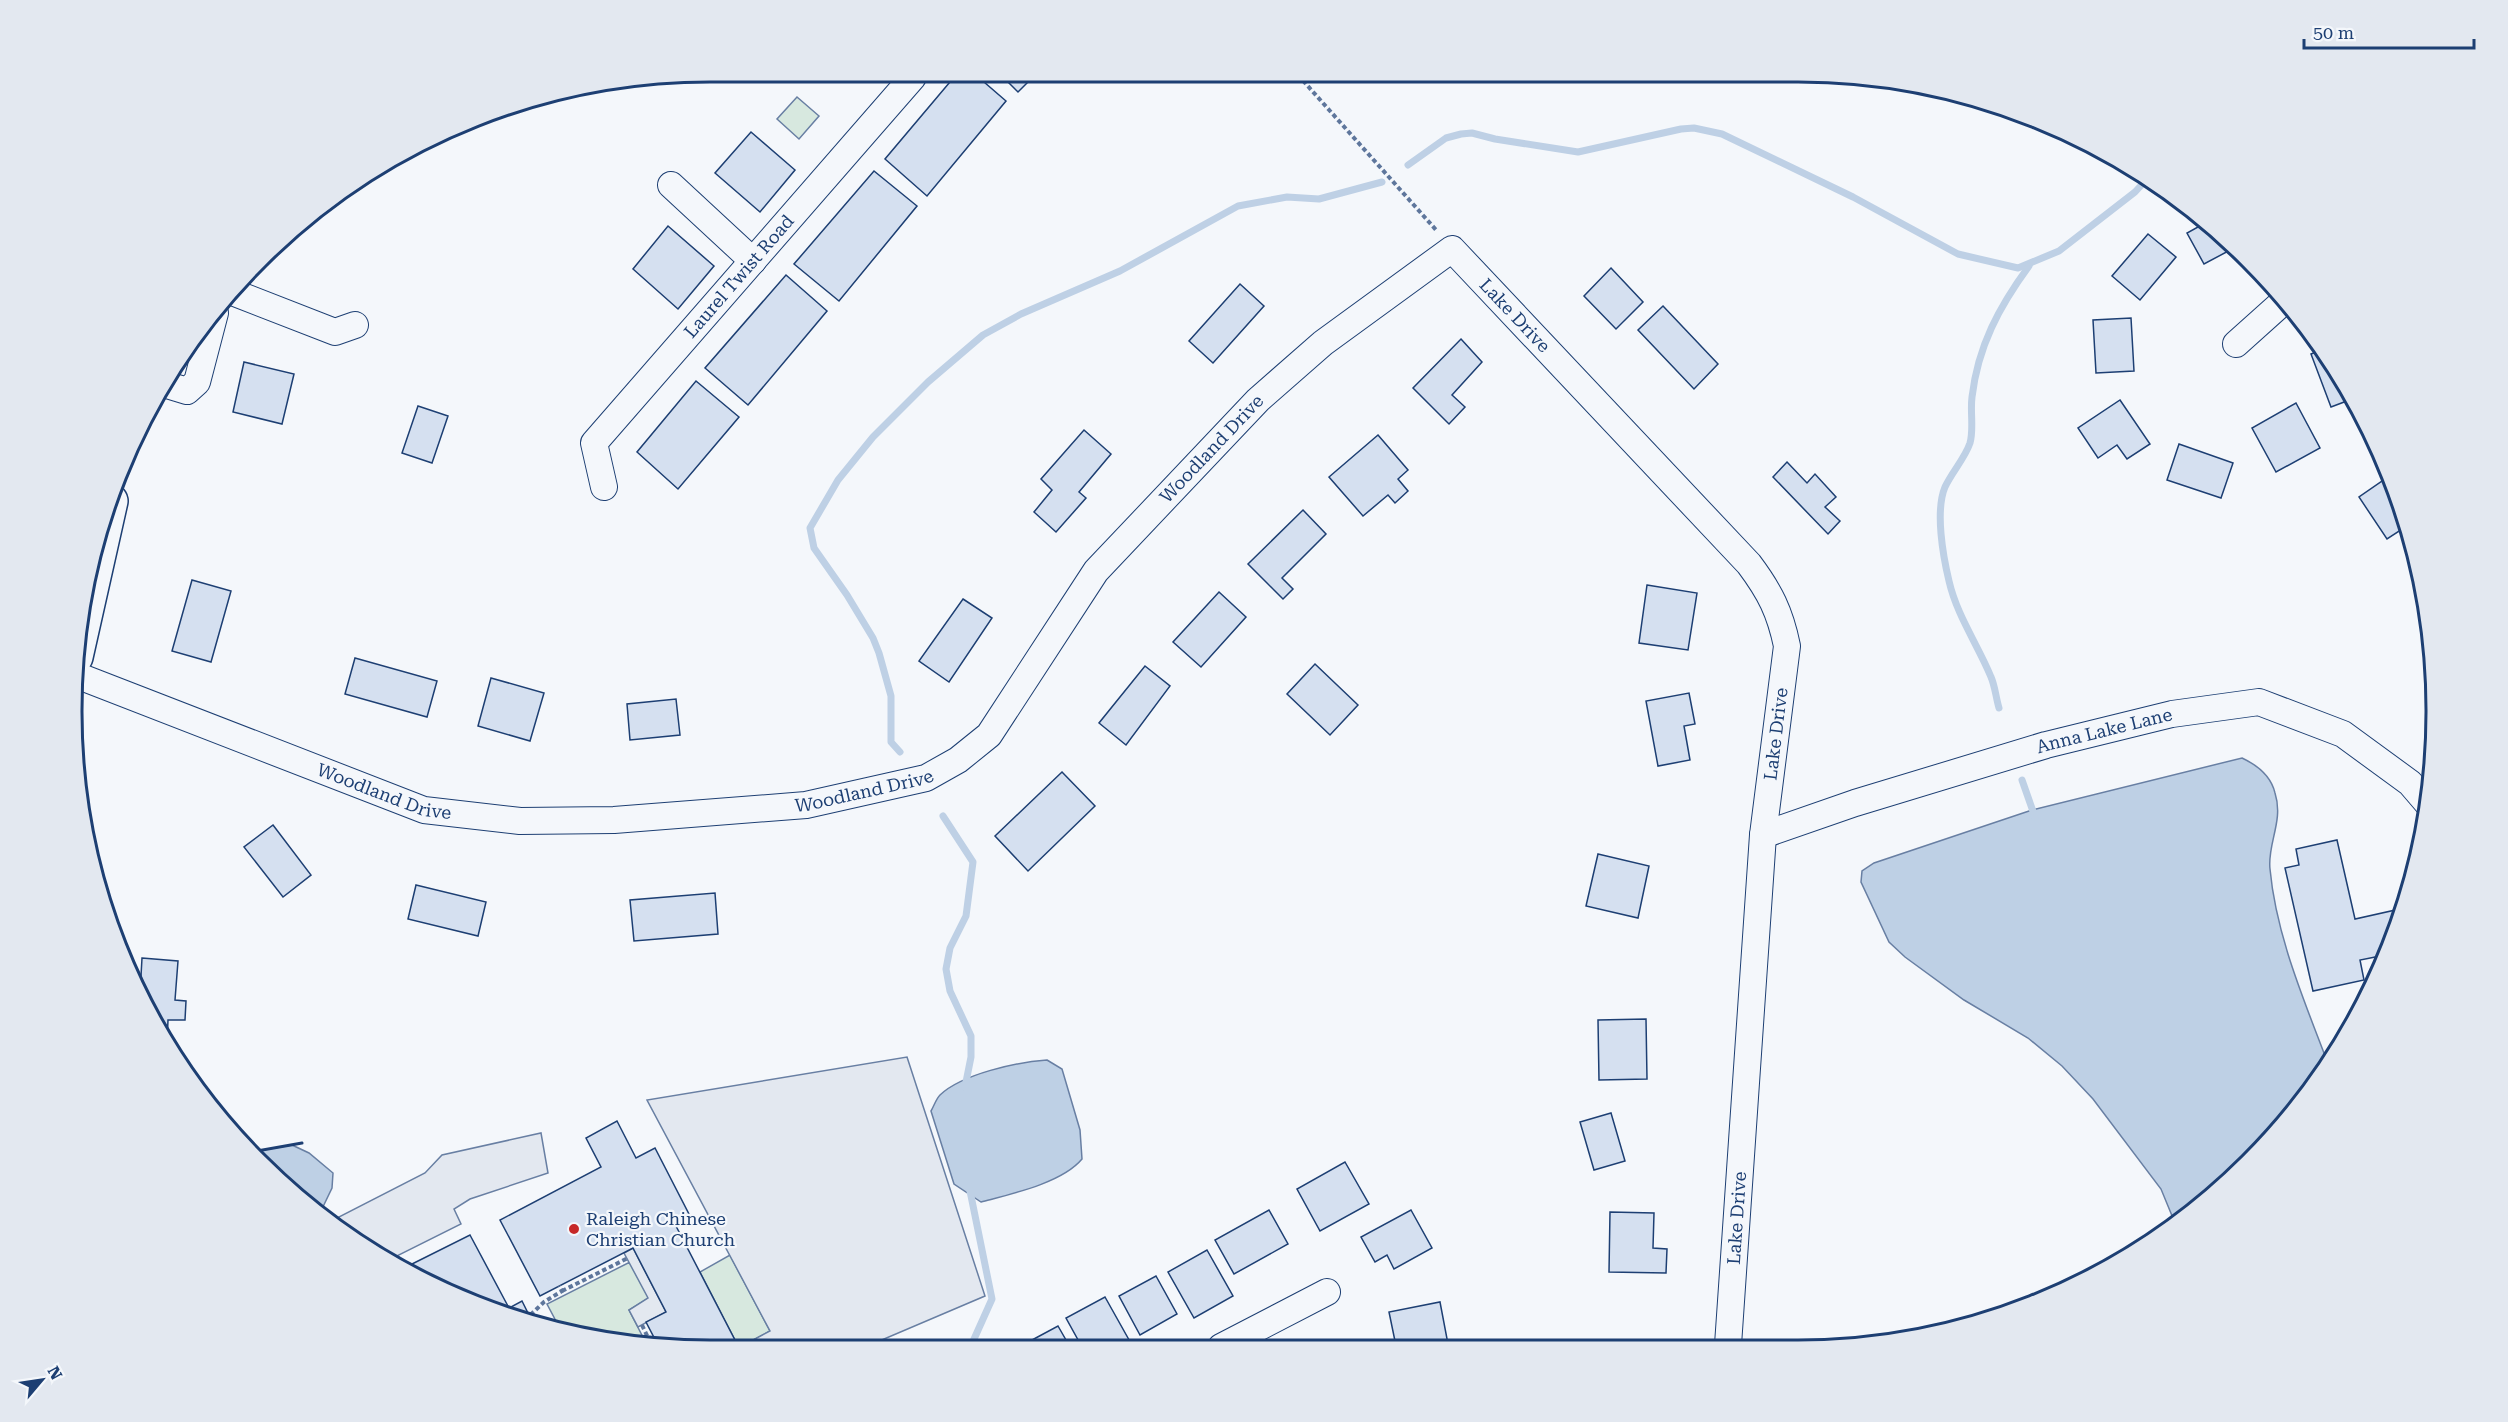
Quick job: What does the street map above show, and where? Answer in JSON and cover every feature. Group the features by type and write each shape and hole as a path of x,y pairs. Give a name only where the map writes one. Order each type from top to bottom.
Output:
{"street":[{"name":"Laurel Twist Road","path":"604,487 594,443 908,82"},
{"path":"670,185 753,261"},
{"name":"Woodland Drive","path":"84,678 424,810 520,821 614,820 806,805 926,778 958,760 989,735 1096,571 1258,400 1323,343 1452,249"},
{"name":"Lake Drive","path":"1452,249 1749,564 1769,592 1781,618 1787,646 1763,835 1728,1340"},
{"path":"240,295 334,332 355,326"},
{"path":"2236,344 2278,306"},
{"path":"173,387 187,391 197,382 211,330"},
{"name":"Anna Lake Lane","path":"1763,835 1855,803 2046,745 2172,714 2259,702 2343,734 2410,783 2420,794"},
{"path":"1234,1340 1327,1292"}],"path":[{"path":"1304,82 1406,194 1452,249"},
{"path":"532,1313 561,1289 628,1258"},
{"path":"642,1325 647,1336"}],"shaded area":[{"path":"797,97 819,116 799,139 777,119"},
{"path":"907,1057 985,1296 882,1340 753,1340 770,1331 647,1100"},
{"path":"541,1133 548,1173 470,1199 454,1209 461,1224 398,1256 338,1217 425,1173 442,1155"},
{"path":"633,1248 666,1312 638,1327 629,1310 648,1298 624,1253"},
{"path":"730,1255 770,1331 754,1340 735,1340 700,1272"},
{"path":"630,1262 649,1298 629,1310 642,1335 555,1320 547,1304"}],"water":[{"path":"2242,758 2263,772 2273,787 2278,813 2270,860 2273,894 2292,967 2324,1053 2296,1094 2270,1125 2211,1184 2172,1216 2161,1189 2093,1099 2062,1066 2028,1038 1964,1000 1905,957 1889,942 1861,882 1862,871 1874,863 2032,810"},
{"path":"1047,1060 1062,1069 1080,1130 1082,1159 1062,1175 1049,1181 981,1202 954,1184 931,1111 940,1095 962,1081 1006,1066"},
{"path":"292,1145 309,1153 333,1173 332,1188 323,1206 297,1184 262,1150"}],"building":[{"path":"950,82 984,82 1006,101 927,196 885,159"},
{"path":"1008,82 1028,82 1018,92"},
{"path":"751,132 795,170 760,212 715,173"},
{"path":"874,171 917,206 839,301 794,264"},
{"path":"668,226 714,266 678,309 633,269"},
{"path":"2198,227 2226,252 2204,264 2187,233"},
{"path":"2148,234 2176,257 2140,300 2112,276"},
{"path":"1611,268 1643,302 1616,329 1584,296"},
{"path":"786,275 827,311 748,405 705,368"},
{"path":"1240,284 1264,306 1213,363 1189,341"},
{"path":"1663,306 1718,364 1694,389 1638,330"},
{"path":"2131,318 2134,371 2096,373 2093,320"},
{"path":"1461,339 1482,362 1452,395 1465,407 1449,424 1413,388"},
{"path":"2314,353 2320,362 2344,402 2331,407 2311,354"},
{"path":"244,362 294,374 282,424 233,412"},
{"path":"696,381 739,417 678,489 637,452"},
{"path":"2120,400 2150,444 2127,459 2117,445 2098,458 2078,428"},
{"path":"2296,403 2320,448 2276,472 2252,428"},
{"path":"418,406 448,416 432,463 402,453"},
{"path":"1084,430 1111,454 1079,492 1086,498 1056,532 1034,512 1052,490 1041,479"},
{"path":"1378,435 1408,470 1398,479 1408,491 1395,503 1388,495 1363,516 1329,477"},
{"path":"2179,444 2233,463 2221,498 2167,480"},
{"path":"1787,462 1807,483 1815,474 1836,497 1825,507 1840,521 1828,534 1773,477"},
{"path":"2382,481 2399,531 2387,539 2359,497"},
{"path":"1303,510 1326,534 1282,578 1293,589 1283,599 1248,564"},
{"path":"192,580 231,591 211,662 172,651"},
{"path":"1647,585 1697,593 1688,650 1639,643"},
{"path":"1219,592 1246,617 1201,667 1173,642"},
{"path":"963,599 992,618 949,682 919,661"},
{"path":"355,658 437,681 427,717 345,694"},
{"path":"1315,664 1358,705 1330,735 1287,694"},
{"path":"1145,666 1170,686 1126,745 1099,723"},
{"path":"491,678 544,693 530,741 478,726"},
{"path":"1689,693 1695,724 1684,726 1690,760 1658,766 1646,701"},
{"path":"676,699 680,735 630,740 627,704"},
{"path":"1062,772 1095,806 1028,871 995,836"},
{"path":"273,825 311,875 283,897 244,847"},
{"path":"2337,840 2355,919 2393,911 2376,957 2360,960 2364,980 2313,991 2285,868 2299,865 2296,849"},
{"path":"1598,854 1649,866 1638,918 1586,906"},
{"path":"416,885 486,902 478,936 408,919"},
{"path":"715,893 718,934 634,941 630,900"},
{"path":"142,958 178,961 175,1000 186,1001 185,1020 168,1020 168,1026 141,976"},
{"path":"1646,1019 1647,1079 1599,1080 1598,1020"},
{"path":"1611,1113 1625,1161 1594,1170 1580,1122"},
{"path":"617,1121 636,1158 655,1148 691,1218 676,1226 735,1340 653,1336 646,1322 666,1312 633,1248 540,1296 500,1220 601,1167 586,1138"},
{"path":"1345,1162 1369,1204 1320,1231 1297,1189"},
{"path":"1269,1210 1288,1244 1234,1274 1215,1240"},
{"path":"1411,1210 1432,1248 1394,1269 1387,1255 1375,1262 1361,1237"},
{"path":"1610,1212 1654,1213 1653,1248 1667,1249 1666,1273 1609,1272"},
{"path":"470,1235 508,1306 470,1292 413,1264"},
{"path":"1207,1250 1233,1296 1194,1318 1168,1272"},
{"path":"1156,1276 1177,1314 1140,1335 1119,1296"},
{"path":"1105,1297 1129,1340 1078,1340 1066,1318"},
{"path":"522,1301 527,1312 511,1307"},
{"path":"1440,1302 1447,1340 1395,1340 1389,1312"},
{"path":"1058,1326 1066,1340 1032,1340"}],"waterway":[{"path":"1408,165 1446,138 1461,134 1472,133 1495,139 1578,152 1694,128 1722,134 1853,197 1958,254 2018,268 2059,251 2141,185"},
{"path":"900,752 891,742 891,696 873,638 847,595 814,548 810,528 838,480 873,437 928,382 983,335 1021,314 1120,271 1238,206 1287,197 1319,199 1382,182"},
{"path":"1999,708 1994,684 1953,594 1942,547 1940,521 1945,487 1970,443 1972,397 1979,361 1999,312 2029,266"},
{"path":"2022,780 2035,817"},
{"path":"943,816 973,862 966,916 950,948 946,969 950,991 971,1036 971,1057 965,1087"},
{"path":"969,1186 992,1299 974,1340"}],"wall":[{"path":"262,1150 302,1143"}],"place":[{"name":"Raleigh Chinese Christian Church","path":"574,1229"}]}
